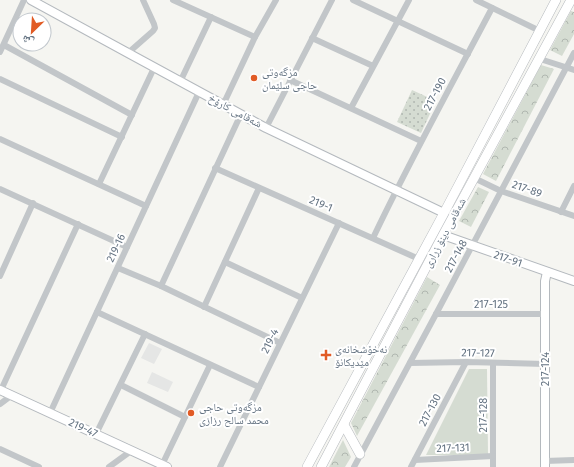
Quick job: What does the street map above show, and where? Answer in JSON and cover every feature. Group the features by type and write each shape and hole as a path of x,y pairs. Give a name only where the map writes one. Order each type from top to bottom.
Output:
{"main road":[{"name":"شەقامی دینۆ زراری","path":"307,467 444,213 556,0"},
{"name":"شەقامی دینۆ زراری","path":"321,467 443,235 572,3"},
{"path":"344,425 360,454"}],"street":[{"path":"0,52 24,0"},
{"path":"128,54 155,28 143,0"},
{"path":"173,0 255,37"},
{"path":"224,105 255,37 276,0"},
{"path":"266,128 332,0"},
{"path":"353,0 468,54"},
{"path":"351,108 409,0"},
{"path":"476,0 540,31"},
{"name":"شەقامی کارۆخ","path":"35,1 128,54 266,128 444,213"},
{"name":"217-190","path":"373,238 421,141 492,8"},
{"path":"180,82 211,16"},
{"path":"312,38 374,66"},
{"path":"4,44 132,115"},
{"name":"217-148","path":"354,467 574,53"},
{"path":"540,59 574,70"},
{"path":"99,184 154,68"},
{"path":"0,79 122,137"},
{"path":"290,80 421,141"},
{"name":"219-16","path":"50,413 200,92"},
{"path":"161,286 241,114"},
{"path":"0,139 146,206"},
{"name":"219-1","path":"216,168 419,258"},
{"name":"217-89","path":"474,178 501,191 574,216"},
{"path":"561,212 574,186"},
{"path":"204,307 259,188"},
{"path":"0,189 127,247"},
{"path":"0,276 33,203"},
{"name":"219-4","path":"220,467 339,223"},
{"path":"0,390 78,224"},
{"name":"217-91","path":"443,235 574,281"},
{"path":"225,262 302,298"},
{"path":"118,268 161,286 280,343"},
{"name":"217-124","path":"545,464 545,281 547,272"},
{"path":"97,312 259,387"},
{"name":"217-125","path":"436,314 545,314"},
{"path":"96,434 145,334"},
{"name":"217-127","path":"410,363 466,362 545,364"},
{"name":"217-130","path":"411,467 466,362"},
{"name":"217-128","path":"492,363 493,467"},
{"path":"164,466 210,365"},
{"path":"121,385 185,417"},
{"name":"219-47","path":"0,390 164,466"},
{"path":"0,404 12,395"},
{"path":"0,449 39,467"},
{"path":"109,467 131,451"},
{"name":"217-131","path":"415,460 493,456"},
{"path":"545,464 574,460"}],"shaded area":[{"path":"149,343 162,349 154,364 141,358"},
{"path":"152,372 173,382 168,392 147,383"}],"green space":[{"path":"571,11 574,12 574,34 562,56 550,50"},
{"path":"541,65 554,69 496,181 483,174"},
{"path":"412,90 436,101 421,133 397,122"},
{"path":"478,187 489,192 471,227 459,221"},
{"path":"427,277 440,285 357,436 351,423"},
{"path":"469,369 487,369 488,455 426,455"},
{"path":"343,440 351,457 345,467 329,467"}],"place":[{"name":"مزگەوتی حاجی سلێمان","path":"254,78"},
{"name":"نەخۆشخانەی مێدیکانۆ","path":"326,355"},
{"name":"مزگەوتی حاجی محمد سالح رزازی","path":"191,413"}]}
